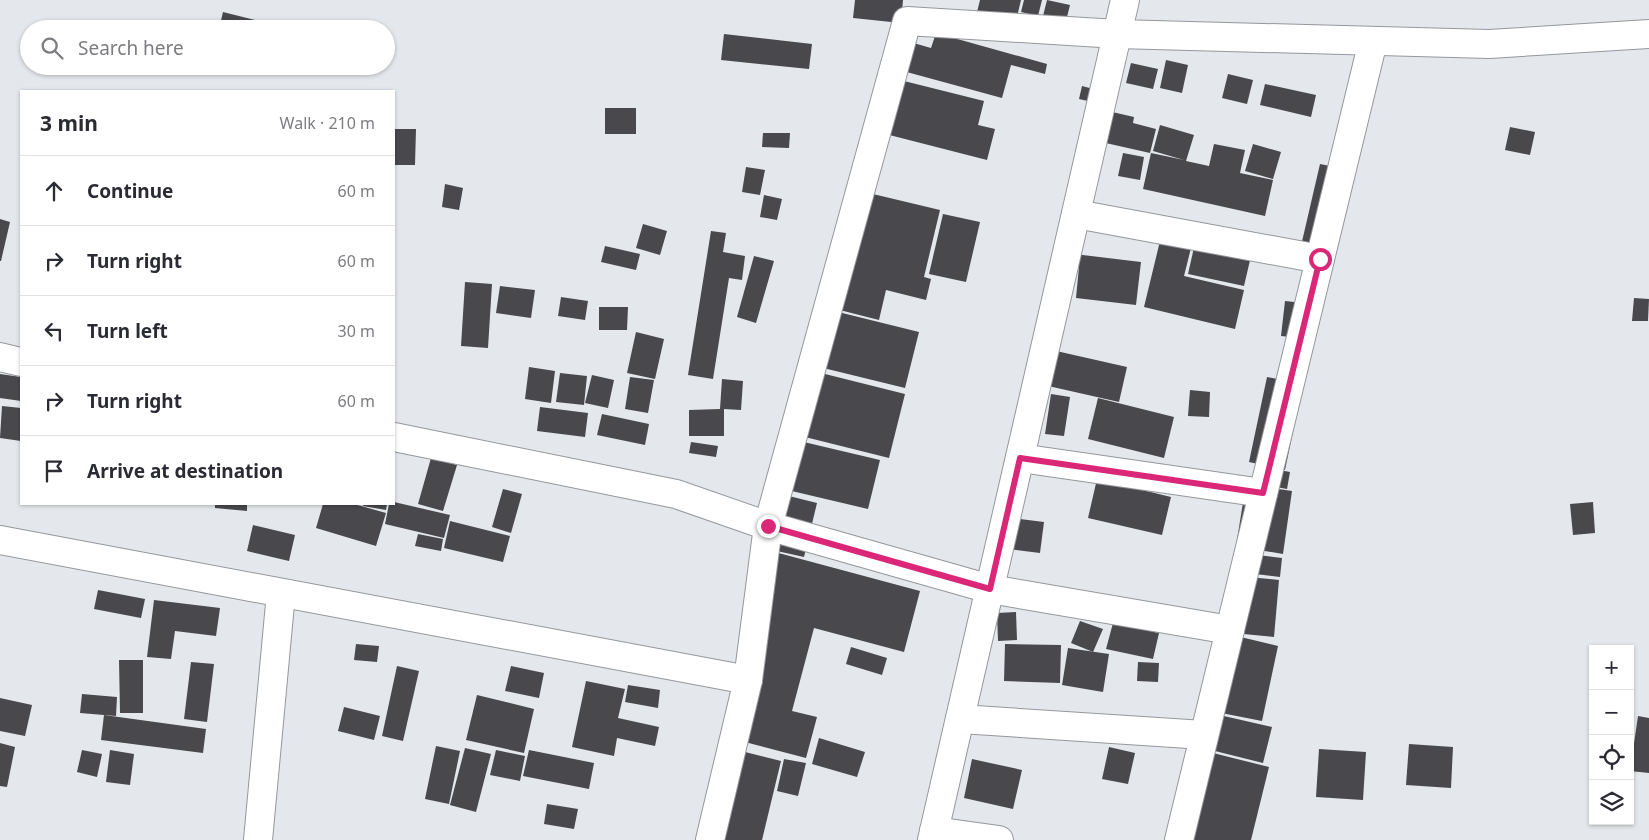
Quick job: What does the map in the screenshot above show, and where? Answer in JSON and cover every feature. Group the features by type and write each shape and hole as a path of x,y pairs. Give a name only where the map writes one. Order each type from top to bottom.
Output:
{"street":[{"path":"999,840 933,835 1125,0"},
{"path":"710,840 748,680 768,526 908,21 1118,34 1489,44 1649,34"},
{"path":"1179,840 1373,41"},
{"path":"1076,214 1320,259"},
{"path":"0,357 20,362"},
{"path":"395,437 676,494 768,526 990,589 1230,630"},
{"path":"1020,458 1263,493"},
{"path":"0,540 748,680"},
{"path":"258,840 281,593"},
{"path":"960,719 1204,735"}],"building":[{"path":"855,0 903,0 901,23 853,18"},
{"path":"980,0 1021,0 1016,21 977,12"},
{"path":"1024,0 1042,0 1038,16 1021,12"},
{"path":"1047,0 1070,5 1066,21 1043,16"},
{"path":"223,12 255,20 221,20"},
{"path":"936,33 1047,64 1045,74 1011,65 1002,98 881,65 889,36 931,48"},
{"path":"724,34 812,44 809,69 721,60"},
{"path":"1166,60 1188,65 1182,93 1160,88"},
{"path":"1131,63 1158,69 1153,89 1126,83"},
{"path":"1228,74 1253,80 1247,104 1222,98"},
{"path":"880,75 984,101 978,125 995,129 987,160 866,129"},
{"path":"1265,84 1316,95 1311,117 1260,105"},
{"path":"1082,86 1105,92 1101,104 1079,99"},
{"path":"605,108 636,108 636,134 605,134"},
{"path":"1095,108 1134,117 1133,123 1156,129 1150,153 1088,139"},
{"path":"1160,125 1194,135 1186,161 1209,166 1214,144 1245,150 1240,173 1273,180 1265,216 1143,189 1151,153 1184,160 1153,151"},
{"path":"1510,127 1535,132 1530,155 1505,150"},
{"path":"395,129 416,129 415,165 395,165"},
{"path":"763,133 790,133 789,148 762,147"},
{"path":"1253,144 1281,152 1273,179 1245,171"},
{"path":"1123,153 1144,157 1140,180 1118,176"},
{"path":"1320,164 1340,168 1317,267 1297,263"},
{"path":"746,167 765,170 760,195 742,192"},
{"path":"445,184 463,188 459,210 442,207"},
{"path":"852,189 940,210 924,277 931,279 926,300 886,290 879,320 824,306"},
{"path":"764,195 782,199 777,220 760,217"},
{"path":"943,214 980,222 966,282 929,274"},
{"path":"0,219 10,222 1,261 0,261"},
{"path":"643,224 667,231 660,255 636,248"},
{"path":"711,231 726,233 723,252 745,256 742,280 729,278 713,379 688,375"},
{"path":"1160,241 1191,248 1184,276 1244,290 1235,329 1144,307"},
{"path":"1195,243 1251,256 1244,286 1188,274"},
{"path":"605,246 640,254 636,270 601,262"},
{"path":"1066,253 1141,262 1136,305 1076,298 1079,267 1065,265"},
{"path":"754,256 774,261 756,323 737,317"},
{"path":"465,282 492,284 488,348 461,346"},
{"path":"500,286 535,290 531,318 496,313"},
{"path":"561,297 588,301 585,320 558,316"},
{"path":"1634,298 1649,299 1648,321 1632,321"},
{"path":"1285,301 1313,304 1309,339 1281,336"},
{"path":"599,307 628,307 627,330 599,330"},
{"path":"822,308 919,332 905,388 807,364"},
{"path":"636,332 664,339 655,379 627,373"},
{"path":"1043,348 1127,367 1119,402 1035,383"},
{"path":"529,367 555,371 551,403 525,399"},
{"path":"809,370 905,394 889,458 793,434"},
{"path":"560,373 587,376 584,405 556,402"},
{"path":"0,374 20,377 20,401 0,398"},
{"path":"592,375 614,380 608,408 585,403"},
{"path":"630,377 654,380 648,413 625,409"},
{"path":"1267,377 1303,384 1285,470 1249,462"},
{"path":"722,379 743,381 741,410 724,409 724,436 689,436 689,410 720,409"},
{"path":"1190,390 1210,392 1209,417 1188,416"},
{"path":"1051,394 1070,397 1064,436 1045,434"},
{"path":"1098,398 1174,417 1164,458 1088,439"},
{"path":"2,406 20,408 20,441 0,438"},
{"path":"540,407 588,413 585,437 537,431"},
{"path":"602,414 649,424 645,445 597,435"},
{"path":"791,439 880,460 868,509 779,488"},
{"path":"691,442 718,446 716,457 689,453"},
{"path":"431,458 457,465 443,511 418,504"},
{"path":"1259,466 1290,472 1287,489 1256,483"},
{"path":"1097,479 1171,497 1162,535 1088,518"},
{"path":"1246,484 1292,491 1283,554 1236,546"},
{"path":"503,489 522,494 511,533 492,527"},
{"path":"781,494 817,503 804,557 768,549"},
{"path":"395,502 450,515 444,538 385,524 389,505 395,505"},
{"path":"1593,502 1595,533 1573,535 1570,504"},
{"path":"215,505 247,505 247,511 215,508"},
{"path":"323,505 358,505 386,513 376,546 316,528"},
{"path":"364,505 387,505 386,510"},
{"path":"1013,518 1044,522 1040,553 1009,549"},
{"path":"450,521 510,536 503,562 444,548"},
{"path":"253,525 295,535 289,561 247,551"},
{"path":"418,534 443,539 441,551 415,546"},
{"path":"771,551 920,591 904,652 814,628 792,711 817,717 806,758 722,736"},
{"path":"1250,554 1282,558 1280,577 1247,573"},
{"path":"1238,576 1279,580 1274,637 1233,633"},
{"path":"98,590 145,599 141,618 94,609"},
{"path":"154,600 220,608 216,636 175,631 171,659 147,657"},
{"path":"1016,612 1017,640 998,641 997,613"},
{"path":"1080,621 1103,629 1093,652 1071,643"},
{"path":"1113,623 1159,633 1153,659 1106,649"},
{"path":"1228,634 1278,646 1262,721 1211,711"},
{"path":"356,644 379,646 377,662 354,660"},
{"path":"1005,644 1061,645 1060,683 1004,681"},
{"path":"851,647 887,658 882,675 846,664"},
{"path":"1068,648 1109,654 1103,692 1062,685"},
{"path":"119,660 143,660 143,713 120,713"},
{"path":"191,662 214,664 207,722 184,719"},
{"path":"1138,662 1159,663 1158,682 1137,681"},
{"path":"397,666 419,671 403,741 382,736"},
{"path":"511,666 544,673 539,698 505,691"},
{"path":"586,681 625,689 618,718 659,727 655,746 617,738 614,756 572,747"},
{"path":"628,685 660,690 658,708 625,702"},
{"path":"82,694 117,697 116,716 80,713"},
{"path":"477,695 534,709 524,753 466,740"},
{"path":"0,698 32,705 25,736 0,731"},
{"path":"344,707 380,716 374,740 338,731"},
{"path":"1215,714 1272,727 1263,763 1207,749"},
{"path":"104,715 206,729 203,753 101,740"},
{"path":"1638,716 1649,718 1649,773 1634,771 1634,744"},
{"path":"819,738 865,752 857,777 812,764"},
{"path":"0,743 15,747 7,787 0,786"},
{"path":"1409,744 1453,747 1451,788 1406,785"},
{"path":"436,746 460,751 449,804 425,799"},
{"path":"1109,747 1135,753 1128,784 1102,779"},
{"path":"465,748 491,754 476,812 450,805"},
{"path":"729,748 781,761 762,840 707,840"},
{"path":"1319,749 1366,752 1363,800 1316,797"},
{"path":"82,750 102,754 97,777 77,772"},
{"path":"110,750 134,754 130,785 106,782"},
{"path":"496,750 525,756 520,781 490,775"},
{"path":"529,750 594,763 589,789 523,776"},
{"path":"1209,752 1269,767 1251,840 1195,840 1188,838"},
{"path":"784,759 806,763 798,796 777,791"},
{"path":"972,759 1022,770 1013,809 964,798"},
{"path":"547,804 578,809 574,829 544,824"}],"route":[{"path":"768,526 990,589 1020,458 1263,493 1320,259"}]}
